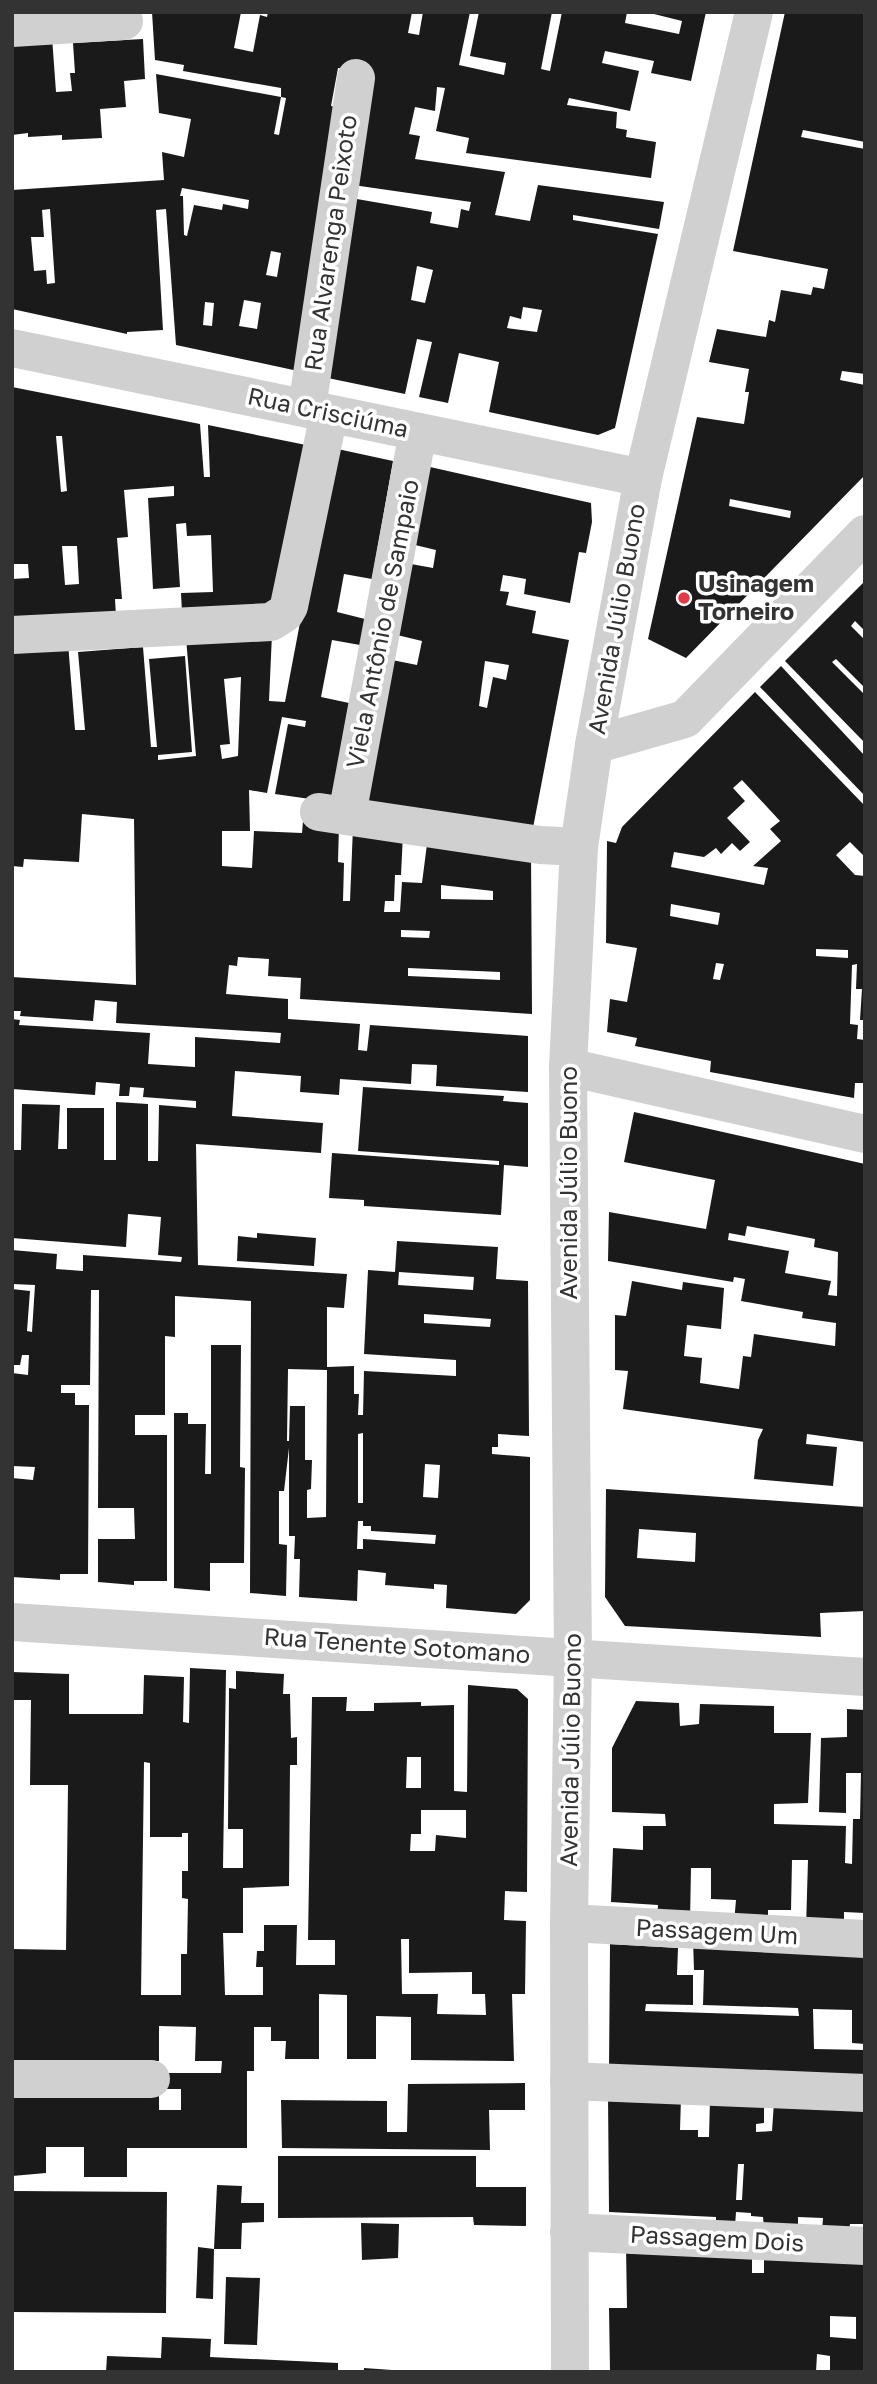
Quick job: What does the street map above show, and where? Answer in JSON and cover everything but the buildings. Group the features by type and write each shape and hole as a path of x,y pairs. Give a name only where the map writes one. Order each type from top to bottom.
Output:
{"street":[{"name":"Avenida Júlio Buono","path":"570,2372 569,1923 573,1658 568,1067 579,847 594,746 643,478 754,12"},
{"path":"12,29 124,21"},
{"name":"Rua Alvarenga Peixoto","path":"12,635 271,622 279,619 289,606 318,411 356,78"},
{"name":"Rua Crisciúma","path":"12,348 643,478"},
{"name":"Viela Antônio de Sampaio","path":"418,432 333,813 540,845 579,847"},
{"path":"594,746 685,719 865,534"},
{"path":"568,1067 865,1134"},
{"name":"Rua Tenente Sotomano","path":"12,1622 865,1677"},
{"name":"Passagem Um","path":"569,1923 865,1940"},
{"path":"12,2079 151,2079"},
{"path":"569,2081 865,2094"},
{"name":"Passagem Dois","path":"569,2232 865,2246"}],"place":[{"name":"Usinagem Torneiro","path":"684,598"}]}
